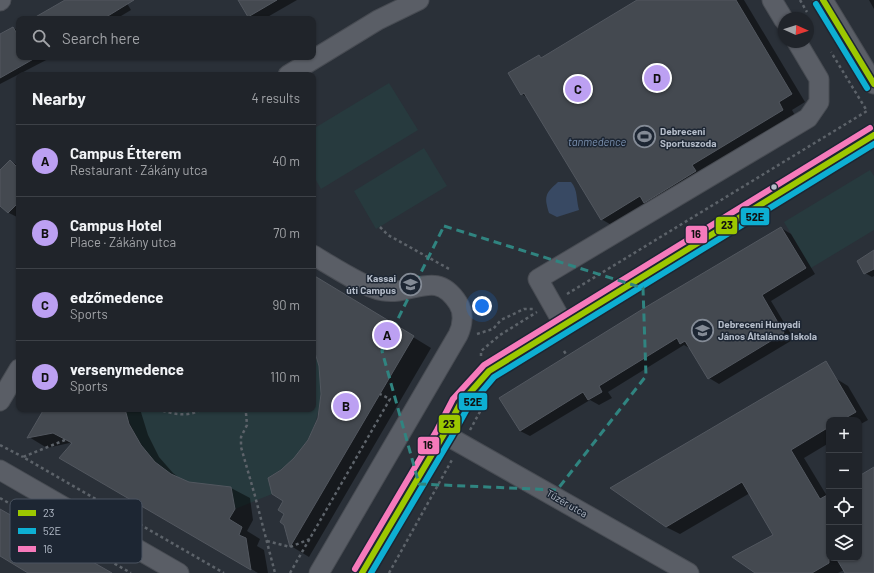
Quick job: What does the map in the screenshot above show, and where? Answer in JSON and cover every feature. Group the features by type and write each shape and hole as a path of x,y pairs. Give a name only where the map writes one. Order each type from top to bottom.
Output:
{"street":[{"path":"316,58 378,20 419,0"},
{"path":"772,0 779,12"},
{"path":"823,0 874,84"},
{"path":"564,325 550,303 538,279 808,118 819,102 819,79 801,48"},
{"path":"293,72 313,60"},
{"path":"362,573 444,434 460,404 489,371 874,135"},
{"path":"316,257 365,285 382,291 396,292 410,290 426,284 439,286 450,292 459,304 463,317 459,332 417,420 319,573"},
{"path":"0,401 16,374"},
{"name":"Tüzér utca","path":"444,434 689,573"},
{"path":"0,470 50,499"},
{"path":"142,552 178,573"}],"path":[{"path":"800,0 807,12"},
{"path":"564,296 867,111 828,46"},
{"path":"459,332 471,336 493,329 501,320 524,309 541,309"},
{"path":"564,351 567,356"},
{"path":"290,573 390,399 380,394"},
{"path":"167,412 182,415 196,412"},
{"path":"246,413 246,424 241,437 241,447 275,573"},
{"path":"24,457 65,440"},
{"path":"0,445 24,457 96,499"},
{"path":"0,498 10,504"},
{"path":"142,525 224,573"},
{"path":"267,541 290,547 310,540"},
{"path":"114,563 131,573"}],"highlighted area":[{"path":"444,226 643,288 646,376 557,490 419,484 382,351"}],"green space":[{"path":"389,83 418,130 321,189 316,180 316,127"},
{"path":"424,148 447,186 376,229 354,191"},
{"path":"870,170 874,176 874,230 811,268 784,222"},
{"path":"316,354 319,363 321,378 320,403 318,415 309,438 295,458 268,478 272,494 235,509 231,487 191,483 179,479 158,464 141,444 126,412 316,412"}],"water":[{"path":"558,182 571,182 576,191 579,210 557,217 549,213 546,199 550,190"}],"building":[{"path":"65,0 134,0 108,16 37,16"},
{"path":"238,0 277,0 250,16 247,16"},
{"name":"Debreceni Sportuszoda","path":"637,0 736,0 792,94 779,102 783,110 692,165 696,171 644,203 640,196 601,220 524,93 521,95 508,73 539,55 541,58"},
{"path":"13,27 16,32 16,60 32,60 0,78 0,34"},
{"path":"10,160 16,166 16,205 8,213 0,206 0,170"},
{"path":"781,227 806,268 762,295 784,333 708,379 685,341 680,344 677,338 599,386 602,392 588,400 583,392 520,431 499,398 646,307"},
{"path":"874,250 874,269 864,274 857,261"},
{"path":"316,277 414,336 290,547 284,525 280,522 284,514 278,510 283,501 272,494 268,478 281,470 294,458 308,440 318,418 321,394 319,366 316,356"},
{"path":"826,361 856,412 847,417 826,417 826,429 791,450 820,499 826,496 826,561 829,561 829,563 812,573 755,573 732,557 773,535 742,482 666,527 610,488"},
{"path":"42,412 126,412 129,424 141,445 155,462 171,474 189,482 231,487 235,509 229,519 242,527 239,535 246,538 251,570 142,506 142,499 129,499 59,458 72,443 53,433 27,438"},
{"path":"874,467 874,573 845,573 838,561 862,561 862,474"},
{"path":"0,509 10,515 10,562 0,556"},
{"path":"12,563 94,563 112,573 28,573"}],"transit line":[{"name":"23","path":"823,0 874,84"},
{"name":"52E","path":"816,4 867,88"},
{"name":"16","path":"355,569 437,430 453,399 484,365 870,128"},
{"name":"23","path":"362,573 444,434 460,404 489,371 874,135"},
{"name":"52E","path":"371,573 467,409 494,377 874,144"}],"place":[{"name":"versenymedence","path":"657,78"},
{"name":"edzőmedence","path":"578,89"},
{"name":"Debreceni Sportuszoda","path":"644,137"},
{"name":"Kassai úti Campus","path":"411,284"},
{"name":"Debreceni Hunyadi János Általános Iskola","path":"703,330"},
{"name":"Campus Étterem","path":"387,335"},
{"name":"Campus Hotel","path":"346,406"}],"water label":[{"name":"tanmedence","path":"597,142"}]}
